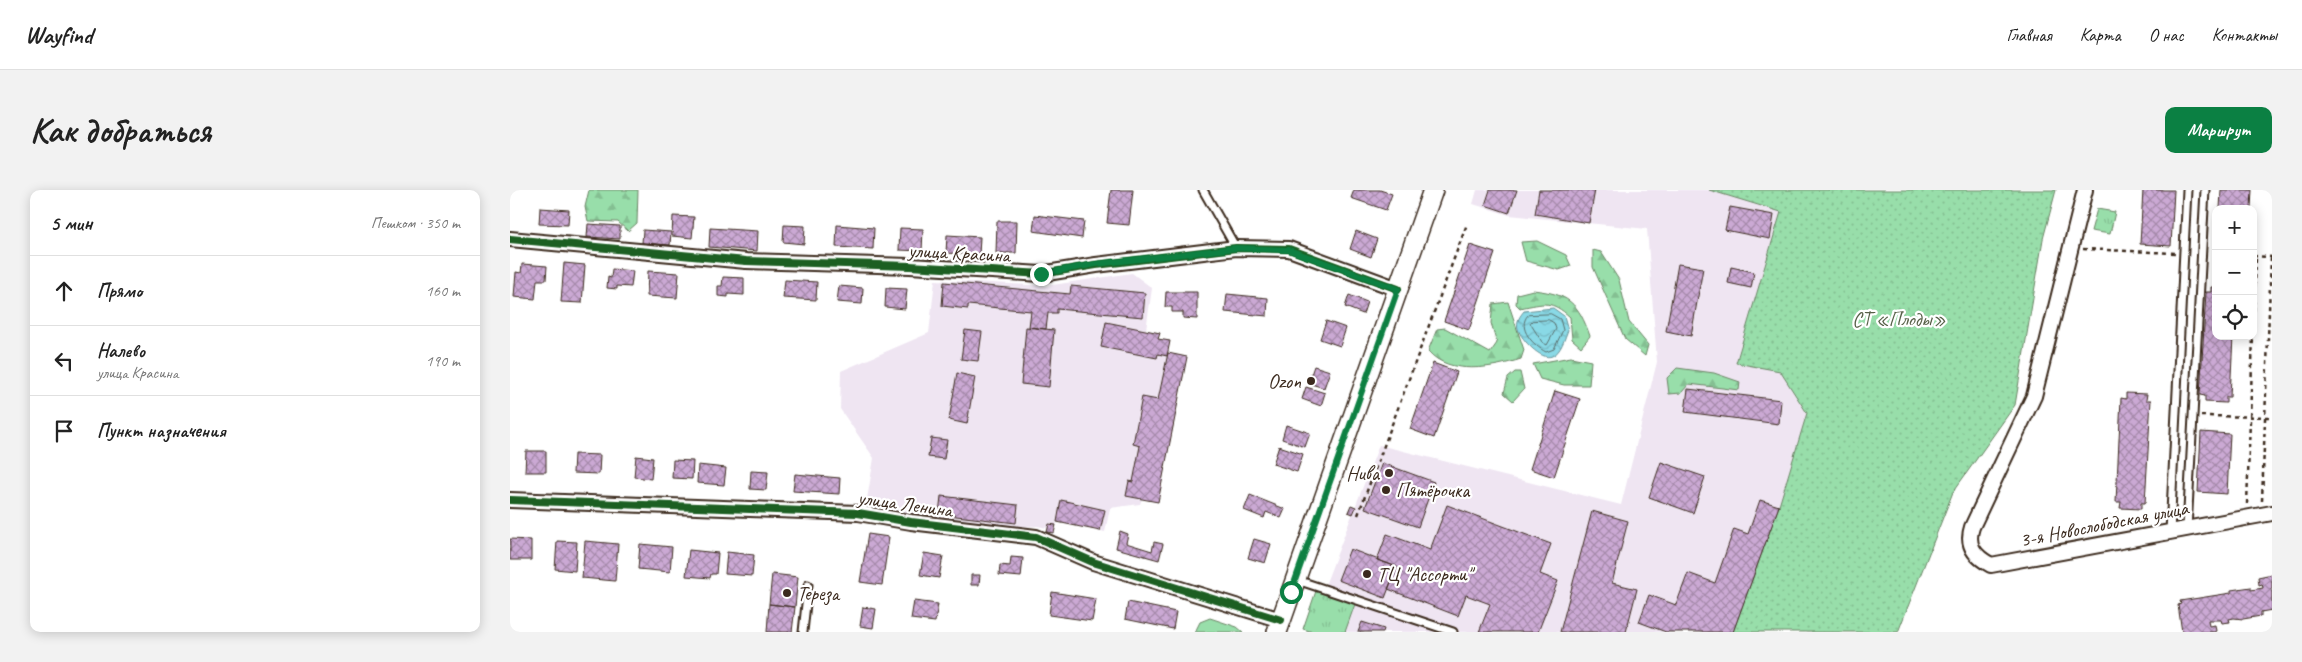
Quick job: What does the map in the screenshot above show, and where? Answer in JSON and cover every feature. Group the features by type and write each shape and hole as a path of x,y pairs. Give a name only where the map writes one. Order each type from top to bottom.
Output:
{"main road":[{"path":"1279,626 1433,190"}],"street":[{"name":"3-я Новослободская улица","path":"2085,190 2034,396 1972,527 1969,536 1971,548 1979,559 1990,565 2267,514"},
{"name":"улица Красина","path":"510,240 746,260 910,266 1041,274 1096,264 1236,248 1289,250 1398,289"},
{"name":"улица Ленина","path":"510,500 858,513 911,522 1036,537 1093,562 1279,626"}],"lane":[{"path":"1203,190 1236,248"},
{"path":"2170,532 2187,190"},
{"path":"2187,529 2205,190"},
{"path":"1296,579 1453,632"},
{"path":"803,632 808,584"}],"path":[{"path":"1358,515 1467,224"},
{"path":"2081,249 2184,253"},
{"path":"2257,256 2271,257 2265,417 2267,514"},
{"path":"2247,518 2253,340"},
{"path":"2193,416 2272,417"}],"shaded area":[{"path":"1477,190 1709,190 1781,212 1736,362 1780,371 1807,413 1779,506 1733,632 1307,632 1379,445 1621,505 1657,362 1647,229 1509,215 1473,204"},
{"path":"1132,273 1152,288 1146,330 1160,333 1159,339 1170,341 1168,353 1187,357 1158,502 1142,499 1140,504 1110,508 1105,532 1057,522 1054,533 1047,532 1048,528 1037,526 1017,527 925,516 866,505 874,458 840,409 841,371 929,333 935,280 1046,286"}],"green space":[{"path":"589,190 638,190 637,223 628,231 618,222 588,221 585,207"},
{"name":"СТ «Плоды»","path":"1709,190 2056,190 2043,239 2015,405 1953,492 1898,632 1733,632 1779,506 1807,413 1780,371 1736,363 1781,212"},
{"path":"2097,209 2115,212 2110,234 2091,231"},
{"path":"1537,241 1566,255 1571,266 1559,270 1526,261 1521,242"},
{"path":"1593,250 1601,252 1619,280 1629,322 1648,345 1645,356 1625,339 1593,267"},
{"path":"1533,290 1563,297 1576,308 1586,324 1590,336 1581,347 1572,339 1570,317 1558,308 1542,304 1520,308 1516,304 1517,294"},
{"path":"1508,302 1524,350 1521,359 1485,367 1459,367 1437,359 1428,351 1437,329 1445,328 1490,353 1497,343 1491,323 1493,304"},
{"path":"1571,357 1591,361 1589,385 1564,385 1540,379 1533,364"},
{"path":"1677,368 1714,373 1740,382 1739,390 1689,384 1681,393 1669,394 1667,378"},
{"path":"1515,372 1520,372 1524,389 1513,401 1504,393 1508,378"},
{"path":"1316,591 1355,604 1345,632 1313,632 1303,629"},
{"path":"1210,618 1237,627 1243,632 1195,632 1200,622"}],"water":[{"path":"1553,308 1564,316 1568,330 1558,352 1548,357 1537,352 1527,343 1518,329 1518,324 1524,311"}],"building":[{"path":"1111,190 1133,190 1129,225 1107,223"},
{"path":"1354,190 1380,190 1392,194 1386,210 1351,198"},
{"path":"1490,190 1517,190 1509,213 1485,205"},
{"path":"1539,190 1595,190 1589,223 1535,214"},
{"path":"2143,190 2174,190 2171,246 2140,244"},
{"path":"2221,190 2252,190 2251,205 2220,205"},
{"path":"1730,207 1774,215 1770,239 1725,230"},
{"path":"540,208 569,210 568,225 539,224"},
{"path":"1035,215 1084,221 1082,238 1033,231"},
{"path":"673,216 694,217 692,238 672,236"},
{"path":"997,221 1017,221 1016,253 996,253"},
{"path":"588,224 620,226 620,239 587,237"},
{"path":"784,225 805,226 804,244 783,242"},
{"path":"837,225 874,228 873,249 836,247"},
{"path":"710,228 758,231 757,251 709,247"},
{"path":"900,228 923,229 922,251 899,250"},
{"path":"643,230 671,232 670,245 642,243"},
{"path":"1356,231 1377,239 1371,257 1350,249"},
{"path":"947,235 980,237 979,255 946,253"},
{"path":"1470,245 1495,253 1469,330 1444,321"},
{"path":"564,263 585,265 582,303 561,302"},
{"path":"522,264 547,266 546,280 537,280 535,299 514,297 516,272 521,273"},
{"path":"1678,264 1703,268 1691,336 1666,331"},
{"path":"1731,267 1754,272 1751,288 1728,283"},
{"path":"612,269 633,271 631,287 617,286 617,289 607,288 608,277 611,278"},
{"path":"648,271 679,273 677,298 647,296"},
{"path":"723,277 744,278 744,295 728,294 728,297 718,296 718,286 722,286"},
{"path":"785,280 817,282 816,300 783,298"},
{"path":"944,282 1070,294 1071,286 1145,293 1143,317 1057,309 1057,313 1048,313 1046,329 1029,327 1031,311 968,305 968,309 942,306"},
{"path":"839,286 863,288 862,304 837,302"},
{"path":"2212,287 2212,340 2233,340 2230,397 2226,397 2226,403 2205,402 2205,396 2200,395 2206,292 2211,292"},
{"path":"886,288 907,289 905,309 885,307"},
{"path":"1166,292 1197,292 1197,319 1183,318 1183,312 1172,312 1172,307 1165,307"},
{"path":"1227,294 1268,298 1267,316 1225,312"},
{"path":"1349,295 1367,302 1363,314 1345,307"},
{"path":"1326,321 1346,328 1340,346 1320,339"},
{"path":"1106,322 1160,333 1158,339 1170,341 1167,356 1158,354 1157,358 1101,347"},
{"path":"1026,327 1054,330 1049,387 1021,384"},
{"path":"965,330 982,332 978,361 961,359"},
{"path":"1168,353 1187,357 1158,502 1126,496 1129,481 1133,482 1140,446 1133,444 1142,397 1158,400"},
{"path":"1433,363 1457,372 1434,438 1410,429"},
{"path":"1314,366 1330,371 1324,388 1308,383"},
{"path":"957,373 975,377 967,424 949,420"},
{"path":"1306,387 1325,393 1321,406 1302,399"},
{"path":"1688,389 1781,400 1779,424 1685,412"},
{"path":"1555,391 1580,399 1554,477 1530,469"},
{"path":"2126,393 2147,394 2146,400 2151,400 2145,503 2141,503 2141,509 2120,508 2121,502 2116,502 2121,398 2126,399"},
{"path":"1286,425 1310,433 1305,447 1282,439"},
{"path":"2201,432 2230,434 2227,494 2198,492"},
{"path":"931,438 947,440 944,459 928,457"},
{"path":"1279,446 1303,454 1297,472 1273,464"},
{"path":"526,451 546,451 546,472 525,472"},
{"path":"574,454 600,455 599,474 573,473"},
{"path":"636,456 653,458 651,479 634,477"},
{"path":"673,460 693,461 692,479 672,478"},
{"path":"1661,462 1705,477 1693,513 1649,497"},
{"path":"1382,463 1434,482 1418,527 1365,508"},
{"path":"698,465 726,468 724,485 697,483"},
{"path":"751,471 768,472 766,490 750,489"},
{"path":"795,474 840,478 839,494 793,491"},
{"path":"1250,495 1285,509 1281,518 1266,512 1264,518 1244,510"},
{"path":"941,496 1018,505 1016,523 939,514"},
{"path":"1061,500 1105,510 1100,531 1057,522"},
{"path":"1760,500 1779,506 1733,632 1666,632 1639,622 1649,595 1676,605 1688,573 1715,583 1734,529 1748,534"},
{"path":"1351,505 1356,507 1353,514 1348,512"},
{"path":"1447,505 1551,544 1540,574 1558,581 1538,632 1479,632 1490,604 1466,595 1458,616 1388,589 1397,567 1377,560 1387,534 1430,550"},
{"path":"1592,511 1628,521 1612,583 1637,589 1626,632 1560,632"},
{"path":"1049,524 1056,525 1054,533 1047,532"},
{"path":"1120,531 1128,534 1126,543 1152,551 1154,542 1163,544 1159,560 1116,548"},
{"path":"868,534 889,537 882,585 860,582"},
{"path":"510,539 531,540 531,560 510,560"},
{"path":"1254,539 1271,544 1265,563 1248,558"},
{"path":"557,541 577,542 575,571 555,569"},
{"path":"585,541 618,544 615,581 582,578"},
{"path":"640,544 672,547 670,572 638,569"},
{"name":"ТЦ \"Ассорти\"","path":"1350,549 1397,567 1385,598 1338,580"},
{"path":"689,550 718,553 716,574 711,574 710,578 686,576"},
{"path":"727,552 754,555 752,576 725,574"},
{"path":"924,553 943,556 939,578 920,575"},
{"path":"1011,557 1023,558 1021,577 999,575 1000,565 1010,566"},
{"path":"772,574 798,577 795,607 769,604"},
{"path":"2272,574 2272,610 2261,612 2261,616 2229,619 2230,622 2222,623 2221,620 2208,620 2209,626 2215,625 2216,631 2214,632 2182,632 2178,605 2181,604 2180,601 2231,593 2231,590 2251,587 2251,590 2263,588 2262,584 2259,585 2258,577"},
{"path":"971,575 980,575 979,585 971,585"},
{"path":"1052,592 1096,599 1092,621 1049,615"},
{"path":"914,601 938,604 935,622 911,619"},
{"path":"1128,602 1176,612 1173,629 1125,619"},
{"path":"769,604 795,607 792,632 767,632"},
{"path":"863,607 876,609 873,628 860,626"},
{"path":"1362,622 1384,629 1383,632 1358,632"}],"cycle path":[{"path":"510,239 746,261 910,266 1041,274 1096,265 1236,248 1289,249 1398,289"},
{"path":"510,500 858,513 911,522 1036,537 1093,562 1281,620"}],"place":[{"name":"Ozon","path":"1311,381"},
{"name":"Нива","path":"1389,473"},
{"name":"Пятёрочка","path":"1386,490"},
{"name":"ТЦ \"Ассорти\"","path":"1367,574"},
{"name":"Тереза","path":"787,593"}],"route":[{"path":"1041,274 1096,264 1236,248 1289,250 1398,289 1291,592"}]}
